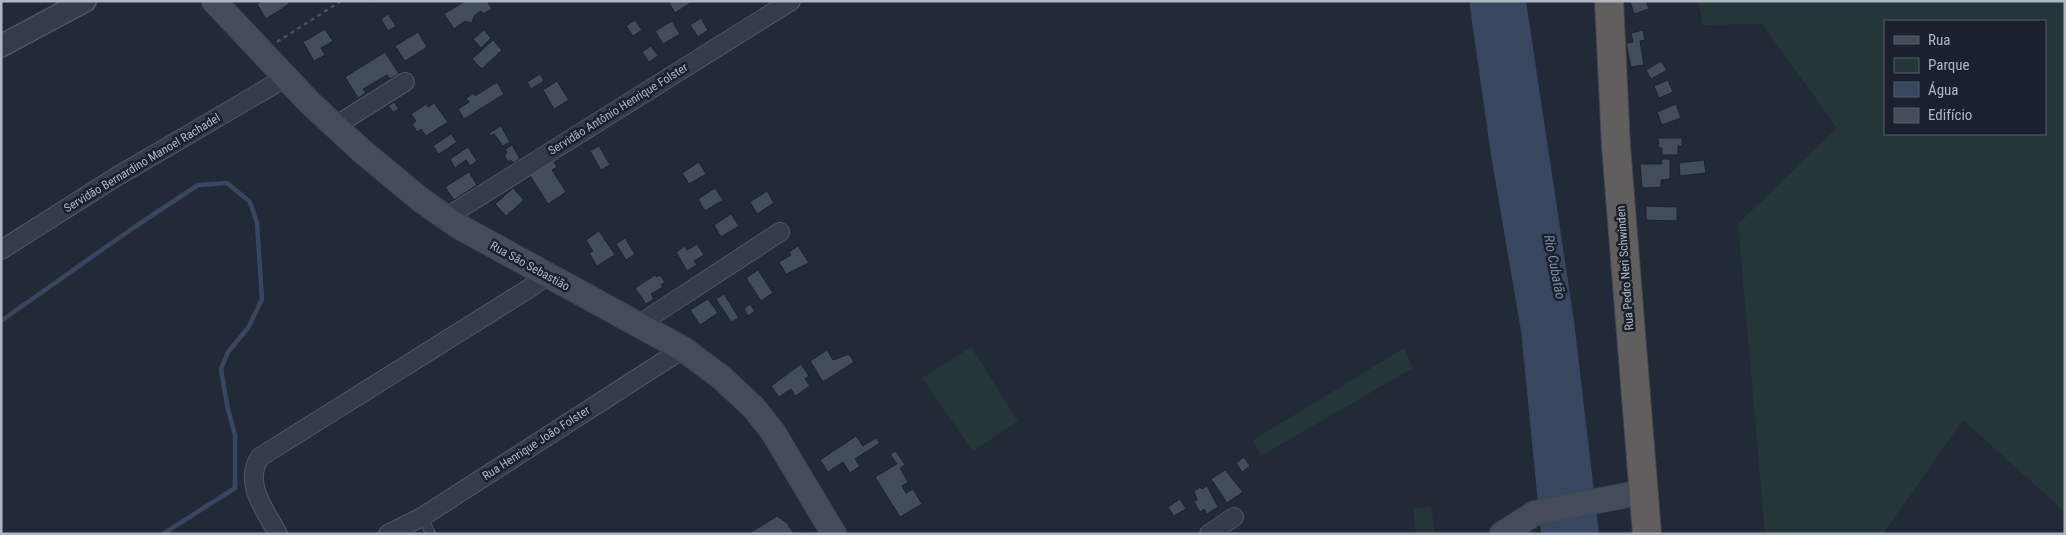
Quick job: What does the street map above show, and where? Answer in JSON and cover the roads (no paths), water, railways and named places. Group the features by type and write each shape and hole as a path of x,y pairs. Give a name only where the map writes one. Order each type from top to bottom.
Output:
{"highway":[{"name":"Rua Pedro Neri Schwinden","path":"1608,1 1616,146 1642,492 1647,534"}],"main road":[{"name":"Rua São Sebastião","path":"214,1 285,78 335,126 406,188 445,218 683,349 722,378 764,420 789,456 834,534"},
{"path":"1502,534 1535,513 1642,492"}],"street":[{"path":"1,46 85,1"},
{"name":"Servidão Antônio Henrique Folster","path":"445,218 791,1"},
{"name":"Servidão Bernardino Manoel Rachadel","path":"1,250 116,177 285,78"},
{"path":"335,126 405,82"},
{"path":"638,324 780,232"},
{"path":"278,534 253,484 254,470 260,456 533,286 547,275"},
{"name":"Rua Henrique João Folster","path":"388,534 422,517 683,349"},
{"path":"1208,534 1234,517"}],"lane":[{"path":"422,517 432,534"}],"water":[{"name":"Rio Cubatão","path":"1469,1 1526,1 1574,321 1599,534 1541,534 1521,331 1491,155"}],"waterway":[{"path":"1,321 133,228 198,185 227,183 250,202 257,223 262,299 248,328 228,352 221,369 227,405 235,435 235,488 163,534"}]}
